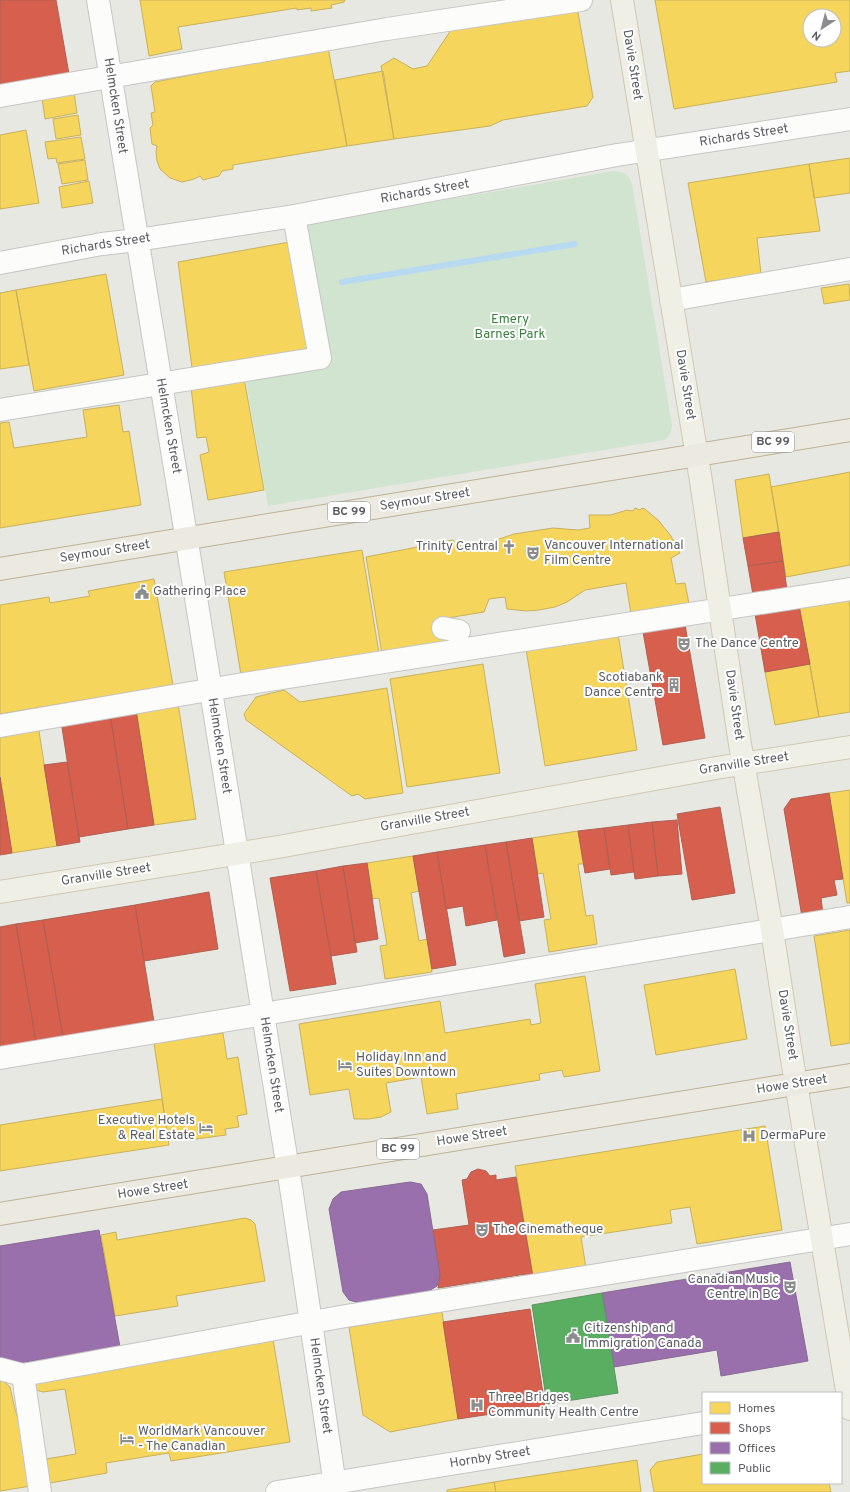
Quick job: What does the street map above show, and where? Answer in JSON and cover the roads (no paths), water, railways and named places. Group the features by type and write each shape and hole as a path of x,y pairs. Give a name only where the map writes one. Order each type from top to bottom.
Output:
{"highway":[{"name":"Seymour Street","path":"0,569 850,430"},
{"name":"Howe Street","path":"0,1214 850,1075"}],"main road":[{"name":"Davie Street","path":"622,0 697,455 743,764 772,930 847,1403"},
{"name":"Granville Street","path":"0,892 237,854 743,764 850,747"}],"street":[{"name":"Helmcken Street","path":"98,0 187,538 210,690 308,1295 310,1322 335,1487"},
{"path":"0,96 387,29 581,0"},
{"name":"Richards Street","path":"0,263 102,244 294,216 646,151 850,119"},
{"path":"0,410 320,358 294,216"},
{"path":"671,300 850,269"},
{"path":"0,726 210,690 850,589"},
{"path":"0,1058 850,917"},
{"path":"0,1369 23,1375 310,1322 850,1234"},
{"path":"23,1375 40,1492"},
{"name":"Hornby Street","path":"277,1492 335,1487 702,1424"}],"waterway":[{"path":"342,282 575,244"}],"place":[{"name":"Trinity Central","path":"509,547"},
{"name":"Vancouver International Film Centre","path":"533,553"},
{"name":"Gathering Place","path":"142,592"},
{"name":"The Dance Centre","path":"684,644"},
{"name":"Scotiabank Dance Centre","path":"674,685"},
{"name":"Holiday Inn and Suites Downtown","path":"345,1065"},
{"name":"Executive Hotels & Real Estate","path":"206,1128"},
{"name":"DermaPure","path":"749,1136"},
{"name":"The Cinematheque","path":"482,1230"},
{"name":"Canadian Music Centre in BC","path":"790,1287"},
{"name":"Citizenship and Immigration Canada","path":"573,1336"},
{"name":"Three Bridges Community Health Centre","path":"477,1405"},
{"name":"WorldMark Vancouver - The Canadian","path":"127,1439"}],"park label":[{"name":"Emery Barnes Park","path":"510,328"}]}
